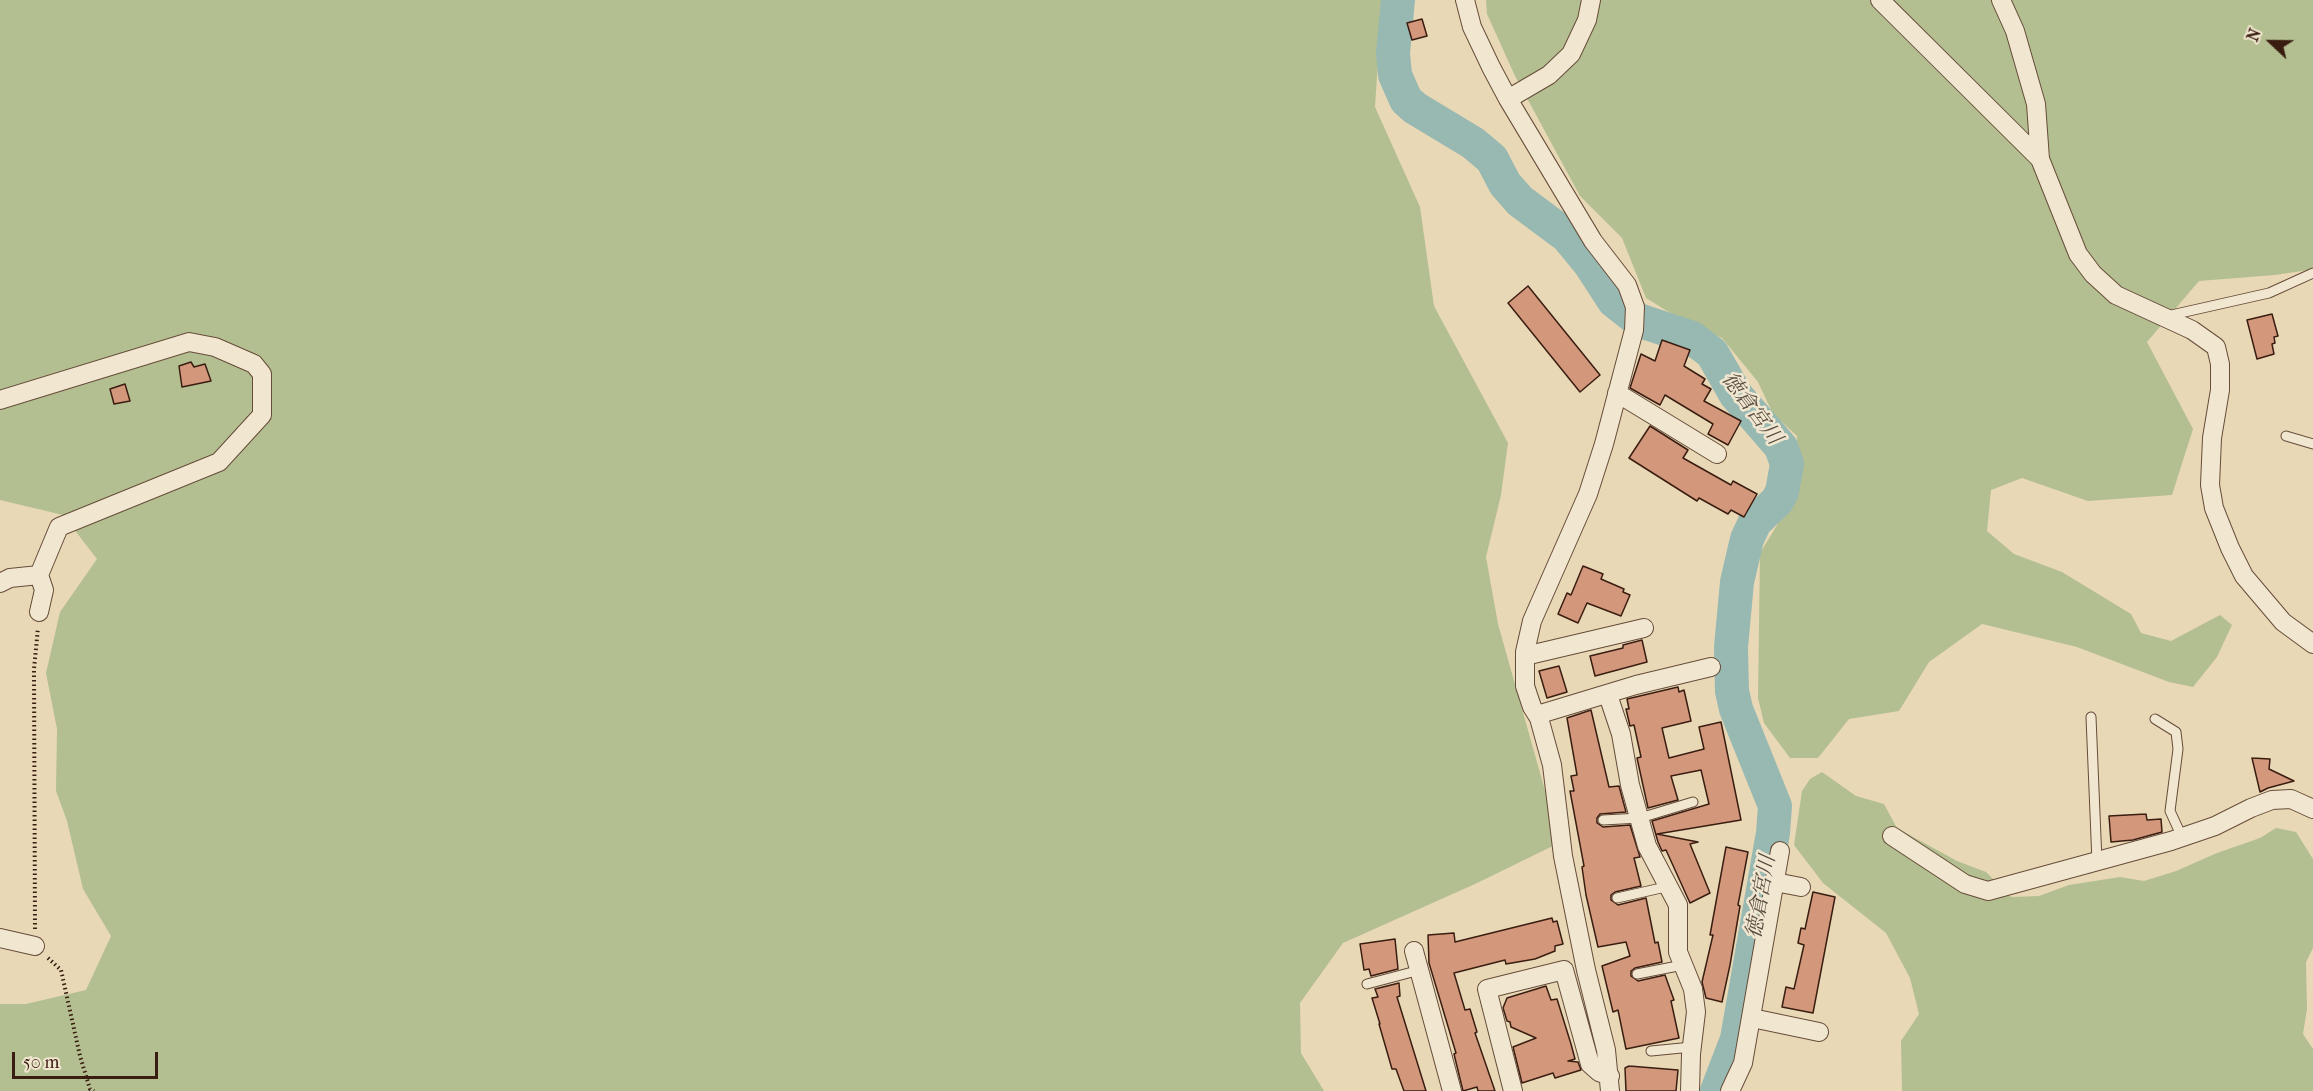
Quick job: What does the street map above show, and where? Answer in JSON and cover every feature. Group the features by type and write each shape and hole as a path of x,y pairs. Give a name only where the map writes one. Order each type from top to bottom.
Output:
{"street":[{"path":"1465,0 1472,27 1508,99 1593,241 1627,285 1635,307 1634,330 1604,444 1588,494 1532,621 1525,656 1525,686 1537,715 1552,765 1563,856 1610,1084"},
{"path":"1508,99 1549,75 1571,54 1587,20 1590,0"},
{"path":"1880,0 2040,159"},
{"path":"2001,0 2014,31 2036,104 2040,159 2078,254 2093,274 2116,295 2192,330 2216,347 2220,363 2220,390 2212,438 2210,485 2214,508 2244,576 2269,609 2313,644"},
{"path":"0,400 189,342 215,347 254,364 262,374 262,415 219,462 59,527 39,575 44,590 39,612"},
{"path":"1617,393 1717,453"},
{"path":"0,583 10,578 39,575"},
{"path":"1525,656 1644,628"},
{"path":"1537,715 1636,685 1711,667"},
{"path":"1608,695 1621,734 1630,785 1649,851 1670,886 1678,905 1676,941 1683,965 1694,989 1696,1012 1690,1091"},
{"path":"1892,836 1965,884 1988,891 2182,837 2215,826 2272,800 2291,799 2313,809"},
{"path":"1730,1091 1743,1063 1780,851"},
{"path":"1775,882 1801,887"},
{"path":"0,938 34,946"},
{"path":"1414,951 1452,1091"},
{"path":"1513,1091 1487,989 1564,970 1590,1064 1610,1084"},
{"path":"1752,1018 1820,1032"}],"lane":[{"path":"2162,317 2270,293 2313,273"},
{"path":"2286,436 2313,444"},
{"path":"2091,717 2097,861"},
{"path":"2156,719 2176,732 2178,748 2170,811 2182,837"},
{"path":"1603,820 1640,818 1693,802"},
{"path":"1617,898 1670,886"},
{"path":"1637,974 1683,965"},
{"path":"1367,984 1420,970"},
{"path":"1651,1052 1692,1047"}],"path":[{"path":"39,612 34,669 36,797 34,946 62,970 80,1056 90,1089 94,1091"}],"green space":[{"path":"0,0 1415,0 1380,31 1375,107 1420,207 1434,306 1508,443 1501,495 1486,557 1498,624 1557,833 1557,844 1475,884 1343,943 1300,1003 1301,1053 1324,1091 0,1091 0,1004 26,1004 86,990 111,936 83,889 67,821 56,791 57,729 46,673 60,612 97,559 63,515 0,500"},
{"path":"1486,0 2313,0 2313,267 2309,270 2275,275 2199,281 2147,342 2193,429 2172,495 2088,501 2022,478 1991,490 1987,531 2014,554 2062,572 2131,614 2141,633 2171,641 2220,615 2232,625 2217,657 2193,687 2169,682 2077,647 1982,624 1929,662 1899,711 1849,719 1818,758 1790,758 1764,723 1758,698 1760,553 1785,512 1794,488 1797,436 1773,414 1758,382 1722,338 1672,314 1646,298 1622,238 1580,196 1515,76 1487,14"},
{"path":"1822,772 1856,796 1884,804 1897,828 1957,861 1986,872 2011,897 2039,896 2069,885 2120,877 2144,881 2260,838 2276,828 2296,832 2313,859 2313,948 2306,962 2307,1009 2303,1034 2313,1049 2313,1091 1902,1091 1901,1041 1919,1014 1910,978 1886,933 1823,883 1794,845 1802,791 1810,779"}],"building":[{"path":"1422,19 1427,36 1412,40 1407,23"},
{"path":"1528,286 1600,375 1580,392 1508,303"},
{"path":"2272,314 2278,336 2274,337 2275,343 2272,344 2274,354 2257,359 2247,320"},
{"path":"1662,340 1690,350 1684,366 1705,379 1702,384 1711,389 1704,401 1741,421 1728,445 1708,434 1713,424 1665,395 1660,405 1630,388 1641,354 1655,361"},
{"path":"191,362 194,367 205,364 211,381 182,387 179,366"},
{"path":"125,384 130,401 114,404 110,389"},
{"path":"1650,426 1688,450 1683,458 1731,485 1733,481 1757,494 1744,517 1731,510 1728,514 1699,498 1697,501 1629,458"},
{"path":"1583,566 1603,574 1601,579 1624,589 1623,592 1630,595 1621,616 1587,603 1578,623 1558,614 1567,593 1571,595"},
{"path":"1642,640 1647,662 1595,676 1590,656 1623,648 1623,645"},
{"path":"1559,666 1567,692 1547,698 1539,671"},
{"path":"1678,687 1679,692 1684,690 1691,721 1662,728 1669,758 1704,749 1699,727 1721,722 1741,820 1657,834 1698,842 1690,844 1710,893 1690,903 1666,850 1662,851 1652,821 1709,804 1701,770 1671,776 1678,800 1648,808 1637,758 1641,757 1634,725 1630,726 1626,709 1629,709 1627,699"},
{"path":"1591,710 1609,787 1619,786 1626,812 1600,814 1597,823 1603,827 1630,825 1640,857 1634,858 1641,886 1615,892 1611,895 1611,900 1618,905 1646,898 1655,943 1658,942 1662,962 1635,968 1631,971 1631,976 1638,981 1665,975 1674,1000 1671,1001 1679,1038 1626,1049 1618,1010 1613,1012 1602,966 1630,956 1626,942 1598,947 1586,895 1582,867 1584,866 1570,791 1574,791 1571,776 1577,775 1567,718"},
{"path":"2252,758 2270,759 2269,769 2294,781 2260,792"},
{"path":"2146,814 2147,820 2161,819 2162,832 2133,840 2111,842 2109,816"},
{"path":"1726,847 1748,852 1722,1002 1706,998 1702,982 1713,935 1710,935"},
{"path":"1813,892 1835,897 1813,1013 1782,1007 1786,987 1794,989 1804,945 1798,943 1801,928 1805,929"},
{"path":"1552,918 1553,922 1557,921 1563,944 1555,946 1555,951 1535,959 1506,964 1505,960 1454,973 1465,1010 1470,1009 1477,1032 1475,1033 1495,1091 1478,1091 1477,1087 1463,1091 1454,1054 1456,1053 1429,963 1428,935 1454,933 1455,942"},
{"path":"1395,939 1398,969 1371,976 1369,969 1364,970 1360,944"},
{"path":"1399,983 1400,996 1397,997 1426,1091 1404,1091 1396,1069 1392,1069 1372,998 1378,997 1375,989"},
{"path":"1546,986 1551,1000 1557,999 1571,1044 1575,1059 1568,1061 1578,1062 1581,1070 1555,1078 1553,1073 1522,1083 1513,1047 1536,1038 1511,1027 1503,1008 1507,998"},
{"path":"1629,1066 1678,1070 1676,1091 1626,1091 1625,1068"}],"waterway":[{"name":"徳倉宮川","path":"1398,0 1393,53 1395,75 1406,100 1415,108 1473,143 1492,159 1505,184 1520,201 1567,236 1590,264 1614,301 1638,320 1692,338 1712,353 1736,395 1781,447 1787,464 1782,492 1777,501 1755,522 1747,539 1737,582 1731,647 1732,691 1736,709 1775,806 1773,833 1737,1039 1717,1091"}]}
